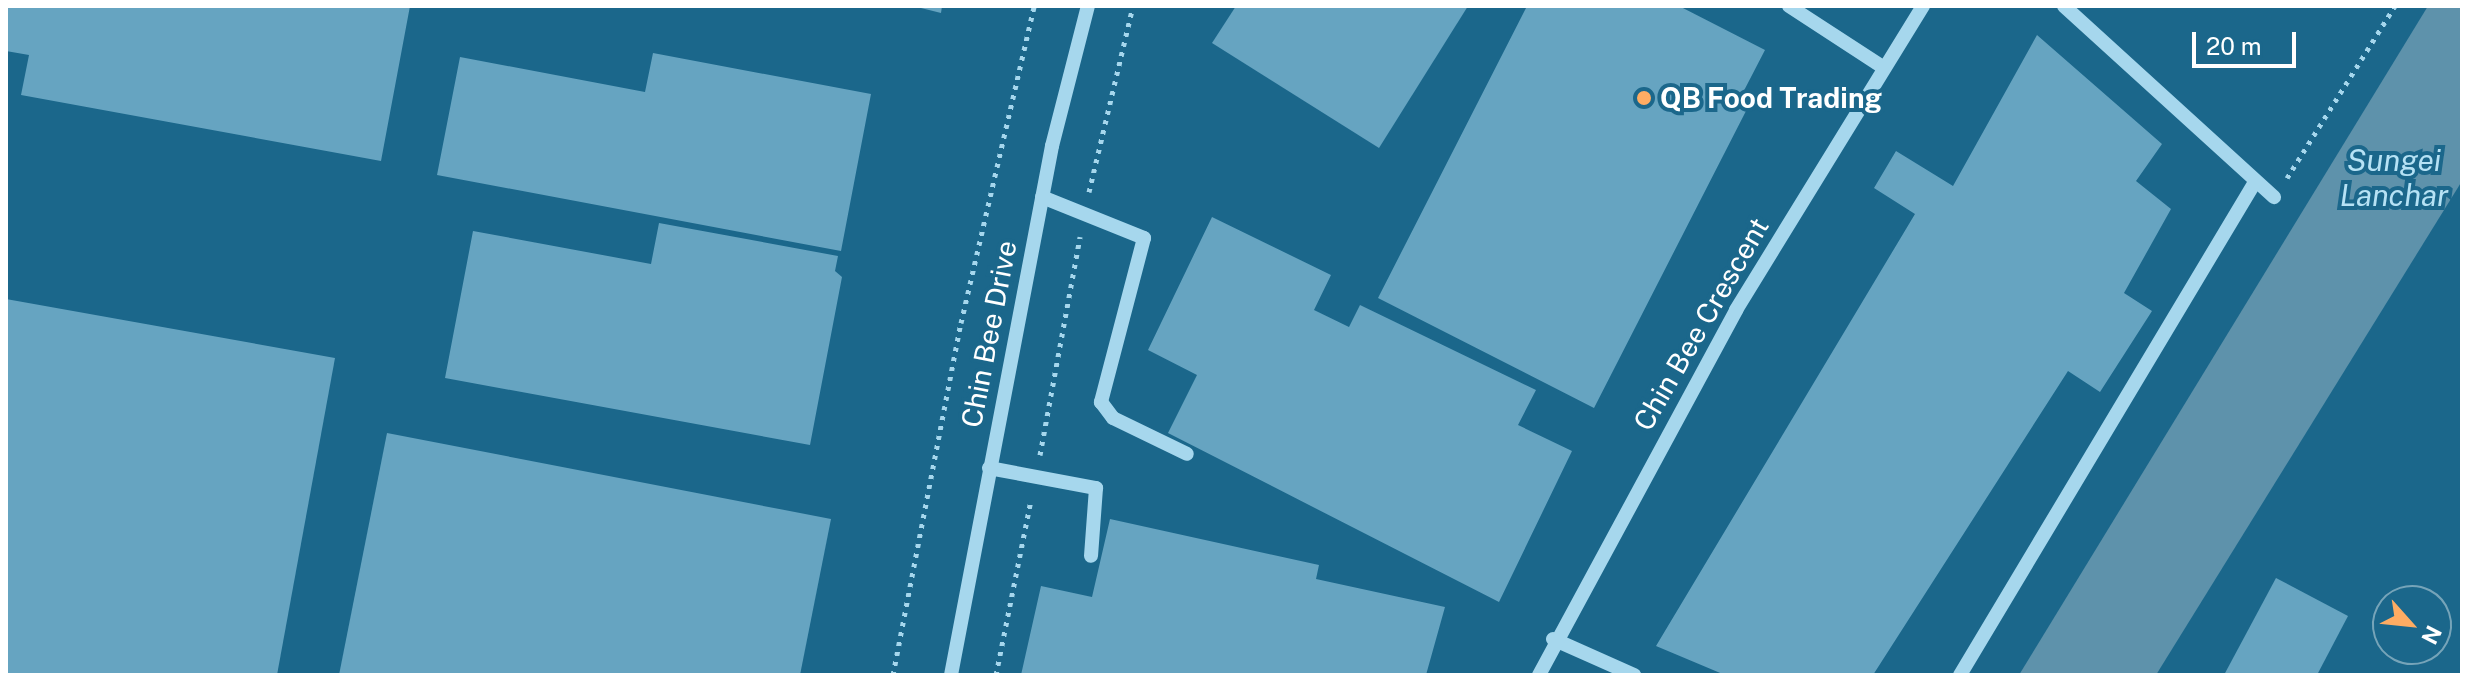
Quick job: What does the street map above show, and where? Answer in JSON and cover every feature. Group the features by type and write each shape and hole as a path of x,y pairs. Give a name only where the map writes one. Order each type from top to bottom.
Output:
{"street":[{"name":"Chin Bee Drive","path":"951,675 1042,197 1088,6"},
{"path":"1789,6 1884,68"},
{"name":"Chin Bee Crescent","path":"1539,675 1553,639 1736,310 1923,6"},
{"path":"2064,6 2274,197"},
{"path":"1960,675 2255,182"},
{"path":"1042,197 1137,231 1145,244 1100,393 1104,412 1187,454"},
{"path":"989,468 1096,488 1091,556"},
{"path":"1553,639 1634,675"}],"path":[{"path":"893,675 961,323 1034,6"},
{"path":"996,675 1084,212 1133,6"}],"water":[{"name":"Sungei Lanchar","path":"2428,6 2462,6 2462,181 2156,675 2019,675"}],"building":[{"path":"6,6 410,6 381,161 21,95 29,55 6,51"},
{"path":"913,6 942,6 941,13"},
{"path":"1236,6 1468,6 1379,148 1212,43"},
{"path":"1527,6 1679,6 1765,50 1736,106 1746,111 1594,408 1378,298"},
{"path":"2037,35 2162,144 2136,181 2171,209 2124,293 2152,311 2100,392 2068,371 1873,675 1725,675 1656,646 1915,214 1874,188 1896,151 1953,186"},
{"path":"653,53 871,94 841,251 437,175 460,57 645,92"},
{"path":"1212,217 1331,275 1314,310 1349,327 1360,305 1536,390 1518,425 1572,451 1499,602 1168,433 1197,375 1148,350"},
{"path":"659,223 838,256 835,271 842,277 810,445 445,378 473,231 651,264"},
{"path":"6,299 335,358 277,675 6,673"},
{"path":"387,433 831,519 800,675 339,675"},
{"path":"1110,519 1319,565 1316,579 1445,607 1426,675 1021,675 1041,586 1092,597"},
{"path":"2276,578 2348,616 2317,675 2224,675"}],"place":[{"name":"QB Food Trading","path":"1644,98"}]}
